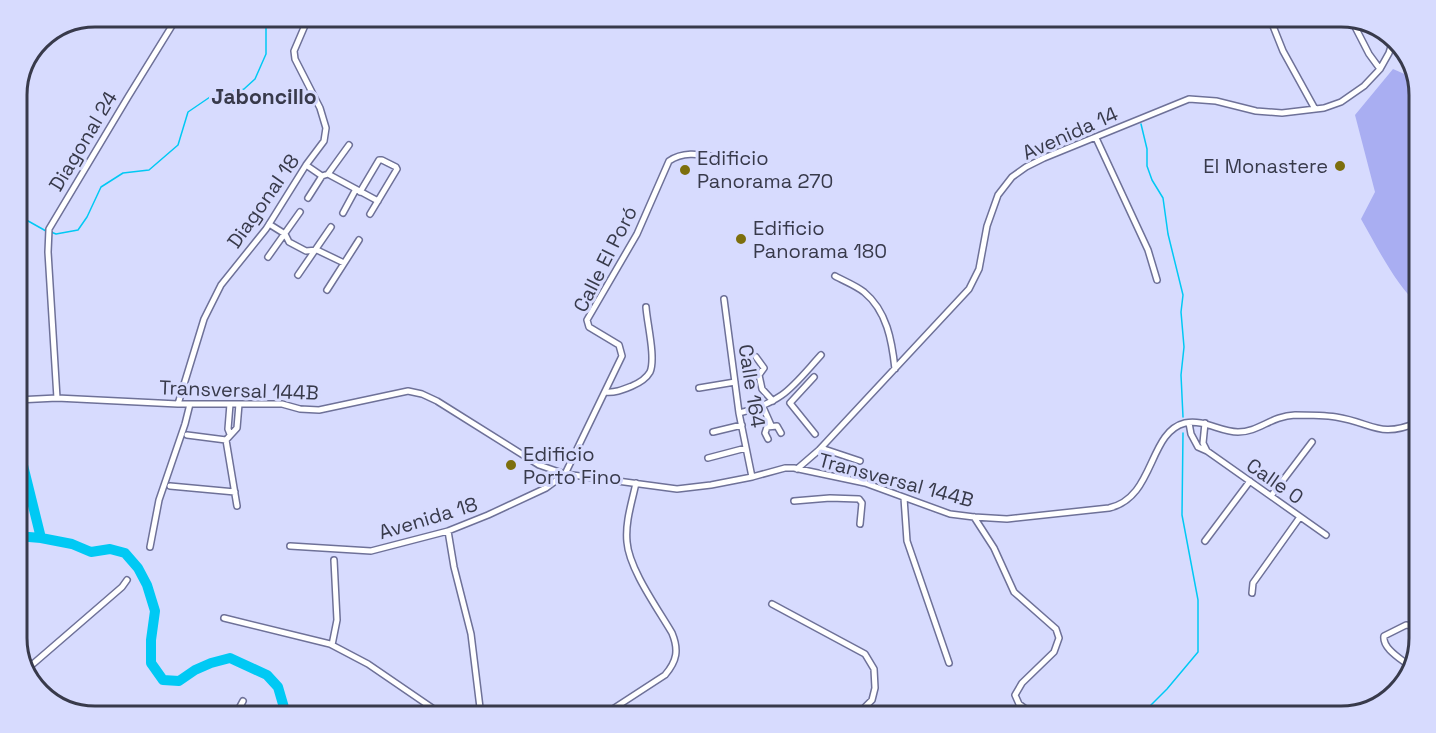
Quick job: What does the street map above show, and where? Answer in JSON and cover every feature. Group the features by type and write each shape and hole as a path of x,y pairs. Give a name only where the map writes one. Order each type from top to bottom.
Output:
{"street":[{"name":"Diagonal 24","path":"57,398 48,252 49,229 171,27"},
{"name":"Diagonal 18","path":"178,404 204,319 221,285 269,224 324,141 326,128 320,108 295,59 294,51 304,27"},
{"path":"1273,27 1283,51 1315,109"},
{"path":"1356,29 1380,69 1390,48"},
{"name":"Avenida 14","path":"797,469 821,448 969,289 979,268 987,226 998,195 1012,177 1035,162 1189,99 1216,101 1256,111 1282,113 1315,109 1341,102 1380,69"},
{"path":"1096,138 1148,249 1157,280"},
{"path":"308,198 349,145"},
{"name":"Calle El Poró","path":"565,474 622,356 619,345 589,327 587,320 637,234 669,161 686,153 725,158"},
{"path":"343,213 379,160 397,170 370,214"},
{"path":"306,165 378,201"},
{"path":"268,256 300,212"},
{"path":"269,224 285,234 289,242 306,251 317,250 344,263"},
{"path":"298,275 331,227"},
{"path":"327,290 359,240"},
{"path":"835,276 865,293 875,306 889,329 895,369"},
{"name":"Calle 164","path":"724,299 739,412 752,477"},
{"path":"605,392 615,393 634,385 646,378 650,370 652,361 646,307"},
{"path":"739,412 773,401 792,387 821,355"},
{"path":"756,357 764,368 759,375 760,384 773,401"},
{"path":"804,374 812,379 790,404 815,434"},
{"path":"699,388 735,382"},
{"name":"Transversal 144B","path":"27,400 57,398 178,404 282,404 300,409 319,410 408,391 437,401 491,431 539,465 565,474 676,489 711,485 785,468 797,469 865,483 950,514 974,518 1007,519 1109,508 1124,502 1136,492 1166,436 1177,427 1189,423"},
{"path":"150,547 159,500 190,404"},
{"path":"230,404 228,429 230,434"},
{"path":"237,506 226,440 237,429 239,404"},
{"path":"763,406 771,425"},
{"path":"1189,423 1205,423 1230,432 1241,432 1256,429 1269,420 1296,415 1335,417 1376,430 1390,431 1409,425"},
{"name":"Calle 0","path":"1189,423 1198,447 1207,451 1326,535"},
{"path":"1205,423 1203,443 1207,451"},
{"path":"713,432 742,424"},
{"path":"768,439 766,429 771,425 777,426 782,433"},
{"path":"187,435 226,440"},
{"path":"1271,496 1312,442"},
{"path":"708,458 746,448"},
{"path":"821,448 860,461"},
{"name":"Avenida 18","path":"290,546 372,551 448,531 546,488 565,474"},
{"path":"1205,541 1250,481"},
{"path":"618,706 665,675 672,666 677,645 630,559 627,524 636,483"},
{"path":"170,486 235,492"},
{"path":"794,501 831,498 859,499 861,503 860,524"},
{"path":"904,498 907,542 948,663"},
{"path":"1252,593 1253,583 1300,517"},
{"path":"974,518 994,548 1014,592 1056,629 1059,638 1054,652 1022,683 1015,695 1021,706"},
{"path":"448,531 454,567 471,634 480,706"},
{"path":"332,645 338,620 334,560"},
{"path":"33,664 122,587 127,580"},
{"path":"772,604 865,654 874,669 875,688 872,700 866,706"},
{"path":"224,618 332,645 368,664 428,706"},
{"path":"1404,662 1383,641 1384,636 1409,625"},
{"path":"240,706 243,701"}],"shaded area":[{"path":"1393,69 1405,74 1409,90 1409,295 1394,276 1361,219 1375,192 1355,115"}],"waterway":[{"path":"51,232 56,234 78,230 87,217 101,187 123,173 149,170 178,145 188,112 210,97 244,89 255,79 266,54 266,27"},
{"path":"1141,124 1147,149 1147,166 1163,198 1168,234 1183,295 1181,312 1184,347 1181,375 1183,417"},
{"path":"27,220 46,231"},
{"path":"1150,706 1198,652 1198,600 1182,515 1183,433"},
{"path":"27,481 41,538"},
{"path":"27,537 72,544 91,552 110,549 125,553 138,568 147,585 155,611 151,663 163,680 179,681 195,670 230,658 267,675 278,687 284,706"}],"place":[{"name":"El Monastere","path":"1340,166"},
{"name":"Edificio Panorama 270","path":"685,170"},
{"name":"Edificio Panorama 180","path":"741,239"},
{"name":"Edificio Porto Fino","path":"511,465"}],"district":[{"name":"Jaboncillo","path":"264,96"}]}
